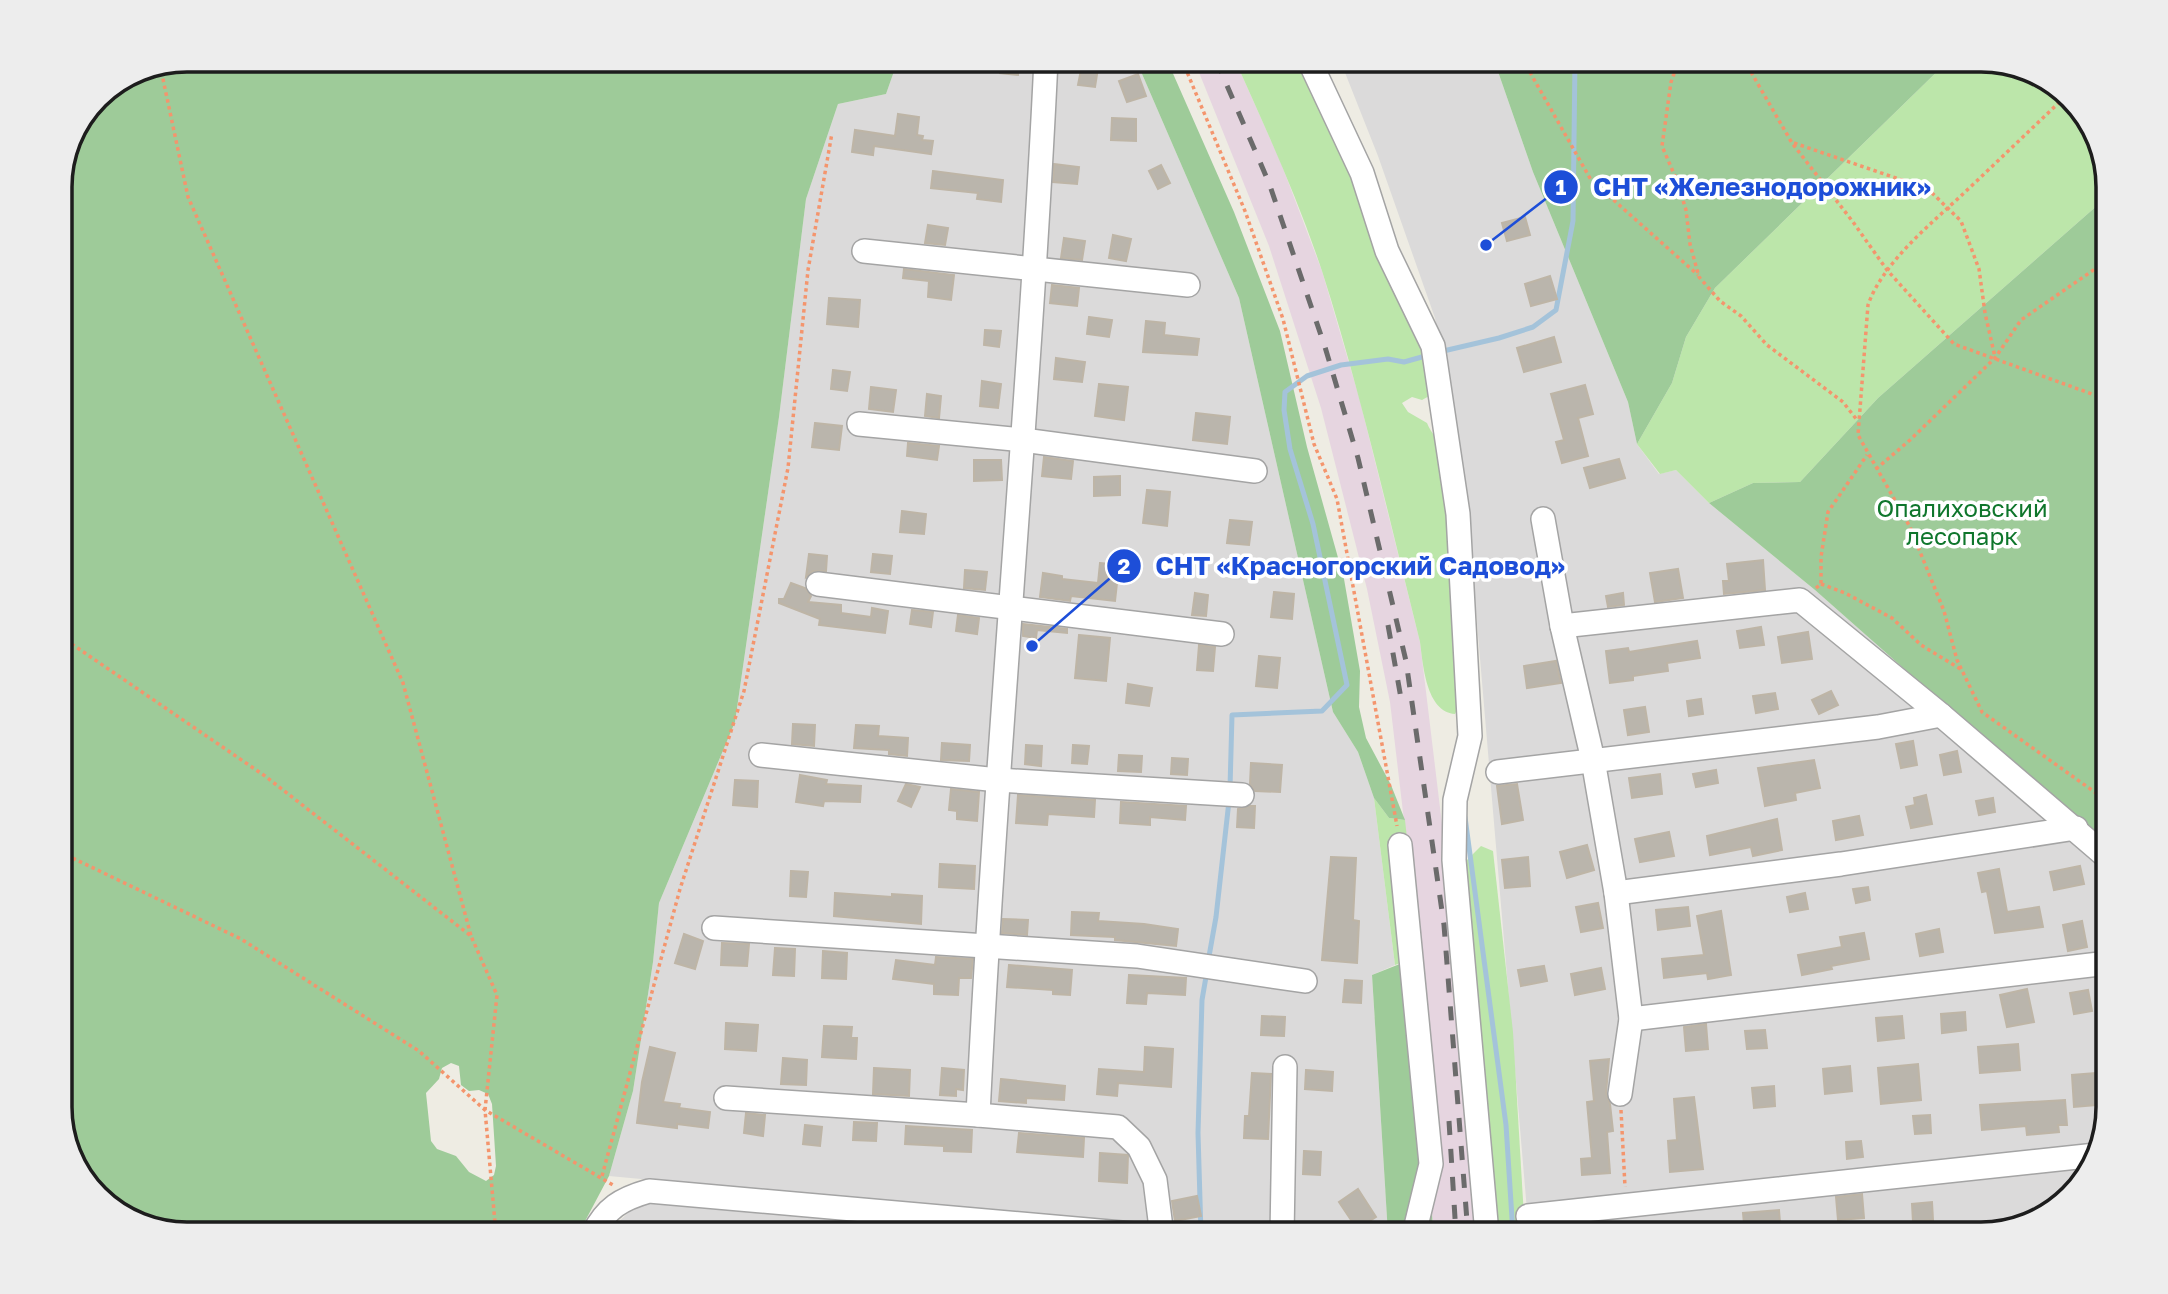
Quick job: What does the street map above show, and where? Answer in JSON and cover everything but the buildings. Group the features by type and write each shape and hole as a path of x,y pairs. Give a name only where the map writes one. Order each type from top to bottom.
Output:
{"street":[{"path":"978,1115 986,945 1012,608 1045,72"},
{"path":"1315,72 1362,173 1388,251 1430,339 1437,372 1458,514 1467,669 1470,736 1455,800 1454,860 1486,1222"},
{"path":"864,251 1188,285"},
{"path":"859,424 1023,440 1255,471"},
{"path":"1543,519 1562,626 1593,760 1616,893 1631,1019 1620,1094"},
{"path":"818,584 1222,634"},
{"path":"1562,626 1800,600 2096,847"},
{"path":"1498,772 1878,727 1941,715"},
{"path":"761,755 998,780 1241,795"},
{"path":"1616,893 1841,864 2076,828"},
{"path":"1400,845 1430,1164 1417,1222"},
{"path":"714,928 1137,956 1305,981"},
{"path":"1631,1019 2096,964"},
{"path":"1282,1222 1285,1067"},
{"path":"726,1098 1118,1127 1139,1147 1155,1180 1160,1222"},
{"path":"1528,1216 2085,1156"},
{"path":"599,1222 629,1197 649,1191 998,1222"}],"path":[{"path":"1187,72 1250,223 1283,319 1314,444 1337,499 1400,845"},
{"path":"1530,72 1591,180 1699,277 1720,301 1741,316 1767,345 1843,402 1857,420"},
{"path":"1675,72 1662,146 1686,210 1690,244 1699,277"},
{"path":"1751,72 1792,143 1887,270 1954,344 2096,395"},
{"path":"162,75 188,197 403,683 471,936 497,995 485,1110 495,1222"},
{"path":"2059,102 1925,230 1874,287 1868,305 1863,382 1857,420 1858,435 1867,455 1910,527 1944,611 1957,660 1982,712 2096,793"},
{"path":"602,1177 680,889 744,691 788,468 808,270 832,133"},
{"path":"1792,143 1928,189 1961,221 1979,269 1995,358"},
{"path":"1876,470 1995,358 2021,320 2096,268"},
{"path":"1821,584 1821,557 1828,512 1867,455"},
{"path":"1821,584 1845,593 1892,618 1921,645 1962,670"},
{"path":"1800,600 1821,584"},
{"path":"72,644 265,776 471,936"},
{"path":"72,858 241,939 419,1051 485,1110 602,1177 629,1197"},
{"path":"1620,1094 1628,1222"}],"shaded area":[{"path":"894,72 1141,72 1239,298 1333,712 1358,752 1374,798 1395,965 1372,975 1387,1222 1097,1222 609,1176 633,1091 653,962 659,903 735,722 779,417 806,199 838,104 886,94"},
{"path":"1199,72 1240,72 1281,163 1322,271 1359,397 1420,642 1448,874 1478,1222 1432,1222 1420,956 1390,702 1367,589 1321,408 1269,246"},
{"path":"1345,72 1498,72 1533,172 1628,402 1637,444 1659,474 1676,470 1709,503 1815,590 2096,838 2095,1122 2081,1165 2063,1189 2039,1207 2011,1218 1981,1222 1528,1222 1469,529 1459,447 1435,318 1378,156"},
{"path":"652,1202 900,1222 618,1222 632,1209"}],"green space":[{"path":"187,72 894,72 886,94 838,104 806,199 779,417 735,722 659,903 653,962 633,1091 609,1176 585,1222 187,1222 157,1218 129,1207 105,1189 87,1165 76,1137 72,1115 72,179 84,136 111,100 129,87 150,78","holes":["451,1063 459,1066 461,1085 469,1091 479,1090 488,1094 492,1104 496,1166 494,1175 486,1181 469,1172 456,1156 437,1149 431,1141 426,1093 439,1079 442,1068"]},
{"path":"1141,72 1172,72 1234,212 1280,331 1307,447 1344,579 1360,671 1359,707 1366,738 1391,785 1405,820 1389,818 1374,798 1358,752 1333,712 1239,298"},
{"path":"1240,72 1308,72 1427,348 1431,395 1422,400 1412,397 1402,403 1408,412 1427,423 1443,450 1460,704 1455,714 1438,705 1428,685 1420,642 1349,363 1313,244"},
{"path":"1498,72 1937,72 1715,288 1686,337 1672,383 1637,444 1628,402 1533,172"},
{"path":"1937,72 1996,73 2039,87 2063,105 2081,129 2087,143 2096,179 2096,207 1878,398 1800,482 1753,483 1709,503 1676,470 1660,474 1637,444 1672,383 1686,337 1715,288"},
{"name":"Опалиховский лесопарк","path":"2096,207 2096,838 1815,590 1709,503 1753,483 1800,482 1878,398"},
{"path":"1374,798 1389,818 1405,820 1420,956 1395,965"},
{"path":"1481,846 1493,851 1513,1032 1524,1222 1496,1222 1466,861"},
{"path":"1420,956 1432,1222 1387,1222 1372,975"}],"waterway":[{"path":"1439,352 1533,327 1556,310 1573,221 1575,72"},
{"path":"1230,788 1232,715 1322,711 1347,685 1313,524 1290,449 1284,410 1285,392 1307,376 1341,365 1388,359 1404,362 1429,355"},
{"path":"1208,962 1216,917 1229,801"},
{"path":"1465,817 1506,1125 1512,1222"},
{"path":"1201,1222 1198,1133 1202,1000 1207,971"}],"railway":[{"path":"1221,72 1269,183 1325,347 1358,458 1406,661 1444,925 1467,1222"},
{"path":"1388,625 1402,704"},
{"path":"1449,1121 1455,1222"}],"place":[{"name":"СНТ «Железнодорожник»","path":"1486,245"},
{"name":"СНТ «Красногорский Садовод»","path":"1032,646"}]}
